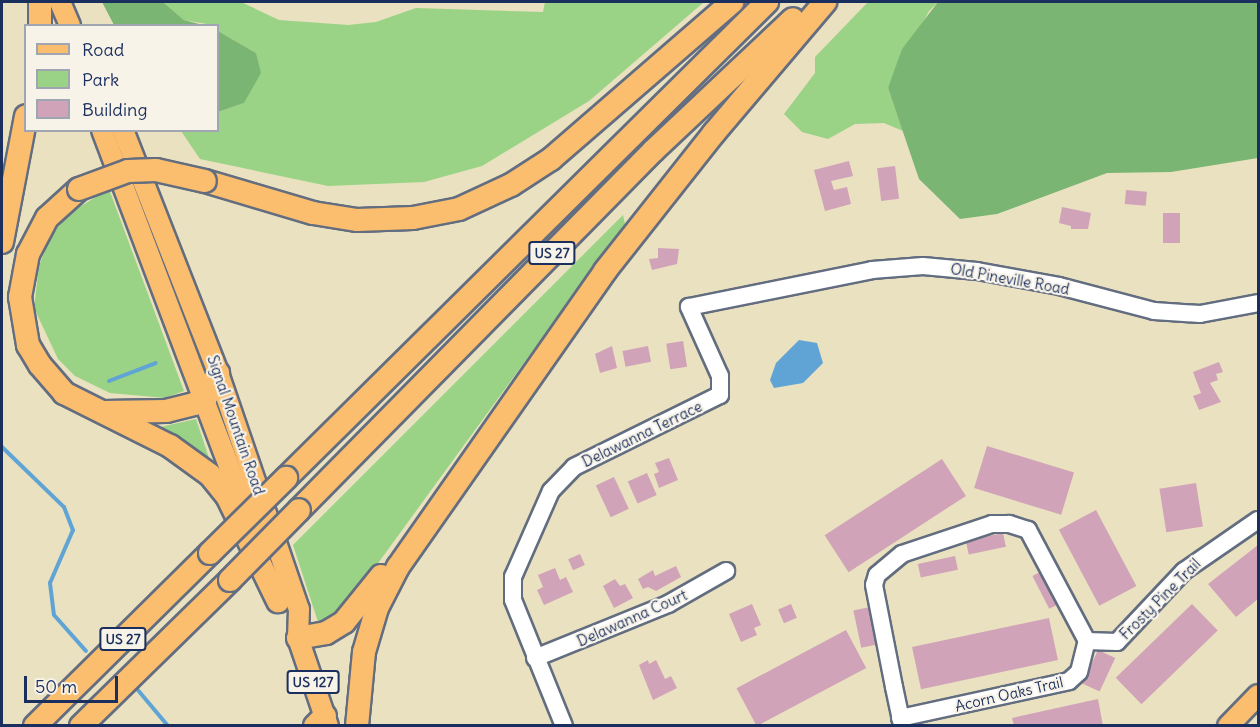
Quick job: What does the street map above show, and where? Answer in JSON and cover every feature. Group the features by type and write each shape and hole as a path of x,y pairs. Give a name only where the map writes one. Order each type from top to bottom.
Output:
{"highway":[{"path":"40,2 40,24"},
{"path":"278,601 226,496 210,475 170,446 97,412 52,382 28,345 21,323 22,273 35,238 47,218 79,189 128,171 156,170 205,181 313,213 357,220 412,218 459,209 511,185 551,159 732,2"},
{"name":"US 27","path":"35,726 767,2"},
{"name":"US 27","path":"81,726 230,580 653,151 812,2"},
{"path":"298,638 326,633 352,615 475,453 652,210 825,2"},
{"path":"2,242 24,126"},
{"path":"97,412 166,411 206,397 218,373"},
{"path":"357,726 360,674 377,608 398,567 475,453"}],"main road":[{"path":"60,2 69,24"},
{"name":"Signal Mountain Road","path":"103,132 206,397 278,601"},
{"name":"Signal Mountain Road","path":"124,132 218,373 298,609 298,638 322,722"},
{"name":"US 127","path":"278,601 298,638"},
{"path":"1227,726 1258,695"}],"street":[{"name":"Old Pineville Road","path":"689,307 872,270 923,266 977,271 1059,286 1154,312 1200,314 1258,303"},
{"name":"Delawanna Terrace","path":"564,726 513,600 513,577 551,491 574,468 720,395 720,376 689,307"},
{"name":"Frosty Pine Trail","path":"1087,641 1117,642 1184,571 1258,520"},
{"name":"Acorn Oaks Trail","path":"992,524 1009,524 1029,530 1087,641 1079,672 1069,681 901,722 874,585 877,575 902,554 992,524"},
{"name":"Delawanna Court","path":"535,658 668,604 726,572"}],"green space":[{"path":"102,2 163,2 184,20 199,24 113,24"},
{"path":"163,2 241,2 279,20 348,25 376,22 416,8 543,12 545,2 704,2 589,101 482,166 424,182 328,186 200,159 182,132 219,132 219,112 244,103 256,53 219,32 219,24 184,20"},
{"path":"868,2 938,2 929,11 888,88 903,131 884,123 855,124 828,139 802,132 784,114 815,73 815,57"},
{"path":"938,2 1258,2 1258,158 1171,172 1107,173 997,214 960,219 919,179 888,88 902,49"},
{"path":"219,32 256,53 261,73 244,103 219,112"},
{"path":"109,189 184,391 165,398 110,393 75,376 58,359 34,308 39,266 50,238 68,214"},
{"path":"623,215 625,224 341,614 320,628 293,545"},
{"path":"196,419 209,458 160,427"}],"water":[{"path":"799,340 817,343 823,363 803,383 774,388 770,380 776,363"}],"building":[{"path":"849,161 853,176 831,181 834,190 847,187 851,204 825,211 814,170"},
{"path":"895,166 899,199 881,201 877,168"},
{"path":"1126,190 1147,192 1146,206 1125,204"},
{"path":"1062,207 1091,213 1088,229 1071,229 1071,226 1059,223"},
{"path":"1163,213 1180,213 1180,243 1163,243"},
{"path":"658,248 679,249 677,264 652,270 649,259 658,258"},
{"path":"683,341 687,367 670,369 666,344"},
{"path":"612,346 617,368 600,373 595,354"},
{"path":"648,346 651,362 626,367 622,351"},
{"path":"1219,362 1223,372 1216,374 1218,380 1210,383 1221,402 1199,410 1193,396 1201,393 1193,372"},
{"path":"987,446 1074,473 1061,515 974,488"},
{"path":"669,458 678,480 659,488 654,474 659,472 655,463"},
{"path":"942,459 966,496 849,572 825,535"},
{"path":"647,473 657,495 638,503 628,482"},
{"path":"614,477 629,509 611,517 596,485"},
{"path":"1196,483 1203,526 1166,532 1159,489"},
{"path":"1096,510 1136,586 1099,606 1059,530"},
{"path":"1003,533 1006,547 969,555 966,541"},
{"path":"1258,545 1258,599 1236,617 1208,584"},
{"path":"580,554 585,565 573,570 568,559"},
{"path":"955,556 958,570 921,578 918,564"},
{"path":"676,566 681,577 656,591 648,587 643,589 638,579 653,570 655,576"},
{"path":"555,568 560,580 566,577 573,592 544,605 537,590 543,587 538,575"},
{"path":"1044,570 1061,603 1049,609 1032,576"},
{"path":"615,579 620,586 625,584 633,598 614,608 603,586"},
{"path":"752,604 761,625 754,628 757,635 741,642 729,614"},
{"path":"791,604 797,618 784,623 778,609"},
{"path":"1192,604 1218,631 1141,704 1116,678"},
{"path":"870,607 878,644 861,648 853,611"},
{"path":"1049,618 1058,660 921,689 912,647"},
{"path":"846,630 866,668 757,726 737,688"},
{"path":"1098,650 1115,658 1100,692 1082,684"},
{"path":"648,660 649,664 656,660 665,679 671,676 677,688 653,700 639,665"},
{"path":"1098,699 1103,726 1014,726 1012,718"}],"waterway":[{"path":"109,381 156,363"},
{"path":"2,447 64,507 73,530 50,583 54,615 86,651"},
{"path":"137,689 168,726"}]}
